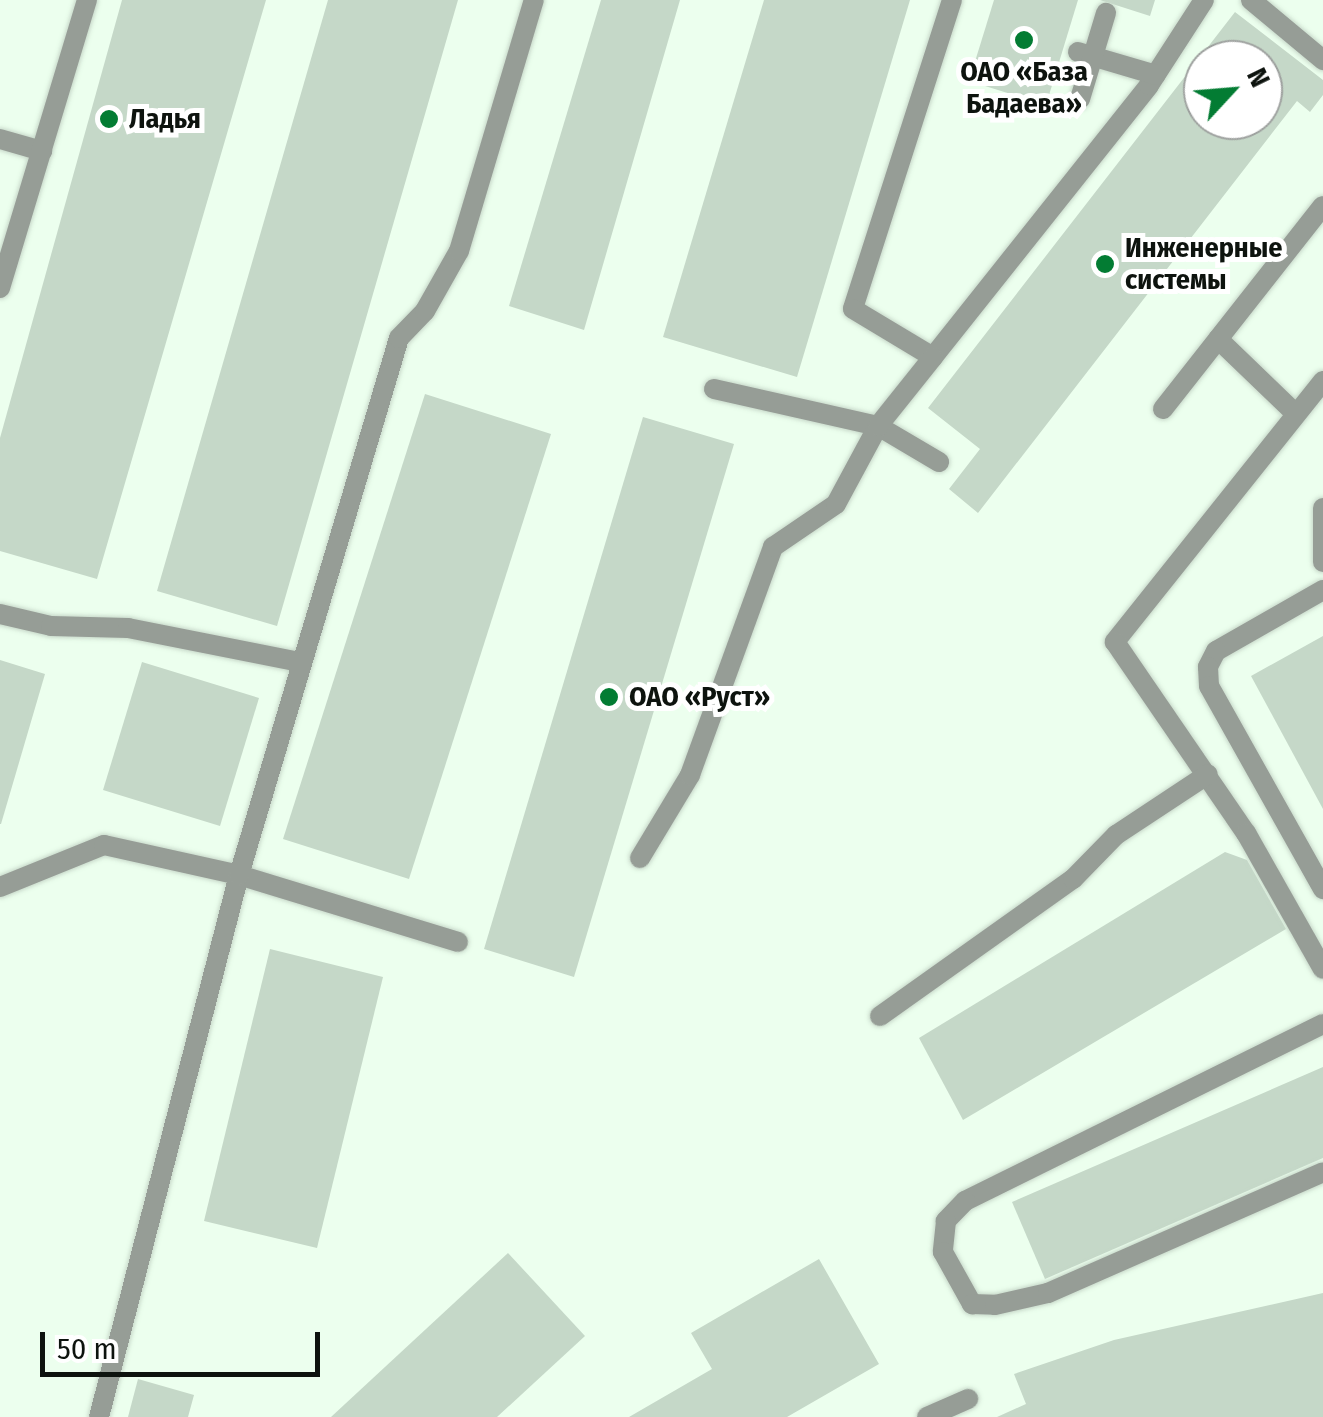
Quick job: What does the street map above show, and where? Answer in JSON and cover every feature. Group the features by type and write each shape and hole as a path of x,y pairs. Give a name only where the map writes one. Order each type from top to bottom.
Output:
{"lane":[{"path":"0,288 86,0"},
{"path":"99,1417 239,875 399,338 425,311 459,251 534,0"},
{"path":"933,358 853,310 952,0"},
{"path":"640,858 690,775 773,546 836,504 878,426 1156,76 1204,0"},
{"path":"1251,0 1323,60"},
{"path":"1080,99 1085,55 1106,13"},
{"path":"1085,55 1156,76"},
{"path":"0,139 42,151"},
{"path":"1163,408 1323,206"},
{"path":"1218,339 1296,414"},
{"path":"1323,381 1115,642 1208,774 1323,969"},
{"path":"714,389 878,426 940,462"},
{"path":"1323,508 1323,562"},
{"path":"1323,590 1216,652 1208,667 1209,686 1323,889"},
{"path":"0,614 51,626 128,628 300,662"},
{"path":"880,1016 1073,879 1116,835 1208,774"},
{"path":"0,888 104,845 239,875 458,942"},
{"path":"1323,1024 965,1201 946,1220 943,1252 972,1304 995,1306 1048,1292 1323,1172"},
{"path":"927,1417 968,1399"}],"building":[{"path":"122,0 266,0 97,579 0,551 0,438"},
{"path":"328,0 458,0 277,626 157,591"},
{"path":"601,0 680,0 584,330 509,306"},
{"path":"764,0 910,0 797,377 663,337"},
{"name":"ОАО «База Бадаева»","path":"994,0 1078,0 1046,105 969,81"},
{"name":"ОАО «База Бадаева»","path":"1100,0 1155,0 1150,16"},
{"name":"Инженерные системы","path":"1235,12 1271,40 1213,40"},
{"name":"Инженерные системы","path":"1283,49 1323,80 1323,95 1310,112 1297,101 1283,119"},
{"name":"Инженерные системы","path":"1183,79 1183,140 1267,140 978,513 949,489 980,449 928,408"},
{"path":"425,394 551,434 409,879 283,839"},
{"name":"ОАО «Руст»","path":"643,417 734,444 574,977 484,949"},
{"path":"1323,636 1323,809 1251,676"},
{"path":"0,660 45,674 1,824 0,824"},
{"path":"142,662 259,698 220,826 103,790"},
{"path":"1225,852 1247,860 1286,929 963,1120 919,1038"},
{"path":"270,949 383,977 317,1248 204,1221"},
{"path":"1323,1067 1323,1158 1045,1279 1012,1202"},
{"path":"508,1253 585,1336 497,1417 331,1417"},
{"path":"819,1259 879,1364 787,1417 629,1417 712,1369 691,1333"},
{"path":"1323,1293 1323,1417 997,1417 1026,1404 1014,1374 1114,1340"},
{"path":"138,1379 194,1395 188,1417 128,1417"}],"place":[{"name":"ОАО «База Бадаева»","path":"1024,40"},
{"name":"Ладья","path":"109,119"},
{"name":"Инженерные системы","path":"1105,264"},
{"name":"ОАО «Руст»","path":"609,697"}]}
